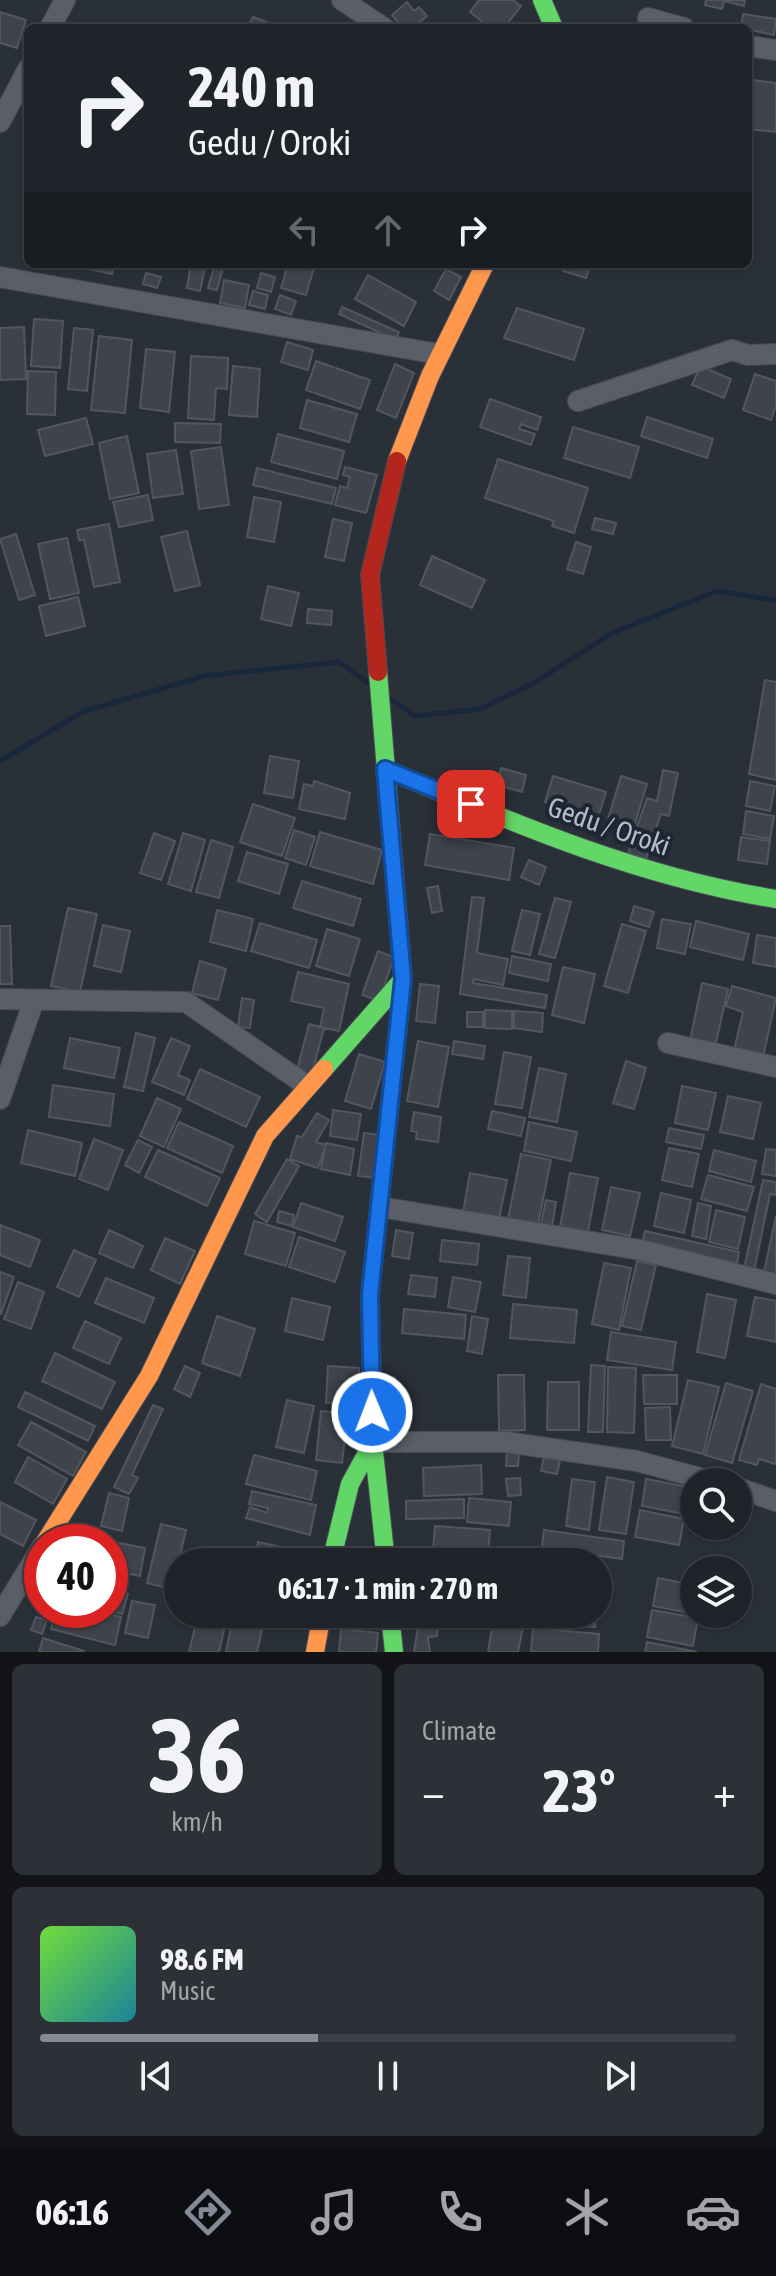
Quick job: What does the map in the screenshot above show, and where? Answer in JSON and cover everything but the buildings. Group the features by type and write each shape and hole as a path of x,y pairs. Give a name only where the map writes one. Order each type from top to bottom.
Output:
{"street":[{"path":"52,24 65,0"},
{"path":"342,0 378,24"},
{"path":"542,0 552,24"},
{"path":"648,15 673,24"},
{"path":"752,47 776,50"},
{"path":"0,122 24,77"},
{"path":"384,1548 373,1442 370,1294 403,979 371,618 370,575 376,526 438,354 483,268"},
{"path":"0,277 438,354"},
{"path":"578,401 732,350 748,355 776,354"},
{"name":"Gedu / Oroki","path":"385,769 629,866 732,894 776,899"},
{"path":"56,1524 149,1376 265,1136 306,1085 403,979"},
{"path":"0,999 186,1002 306,1085"},
{"path":"0,1099 34,1000"},
{"path":"668,1043 776,1067"},
{"path":"380,1207 641,1250 776,1284"},
{"path":"373,1442 506,1442 637,1461 680,1473"},
{"path":"334,1548 342,1503 355,1467 373,1442"},
{"path":"752,1493 776,1501"},
{"path":"0,1616 24,1576"},
{"path":"315,1652 319,1628"},
{"path":"391,1628 394,1652"}],"waterway":[{"path":"392,700 415,716 480,709 534,683 612,633 717,591 776,600"},
{"path":"0,761 82,712 204,676 339,662 367,682"}],"traffic: fast":[{"path":"542,0 552,24"},
{"path":"378,672 403,979 370,1294 373,1442 384,1548"},
{"path":"385,769 529,828 625,862 675,877 776,899"},
{"path":"324,1069 403,979"},
{"path":"334,1548 350,1484 373,1442"},
{"path":"391,1628 394,1652"}],"traffic: slow":[{"path":"397,461 430,376 483,268"},
{"path":"56,1524 149,1376 265,1136 324,1069"},
{"path":"315,1652 319,1628"}],"traffic: jam":[{"path":"378,672 370,575 397,461"}],"route":[{"path":"372,1412 370,1294 403,979 385,769 471,804"}]}
